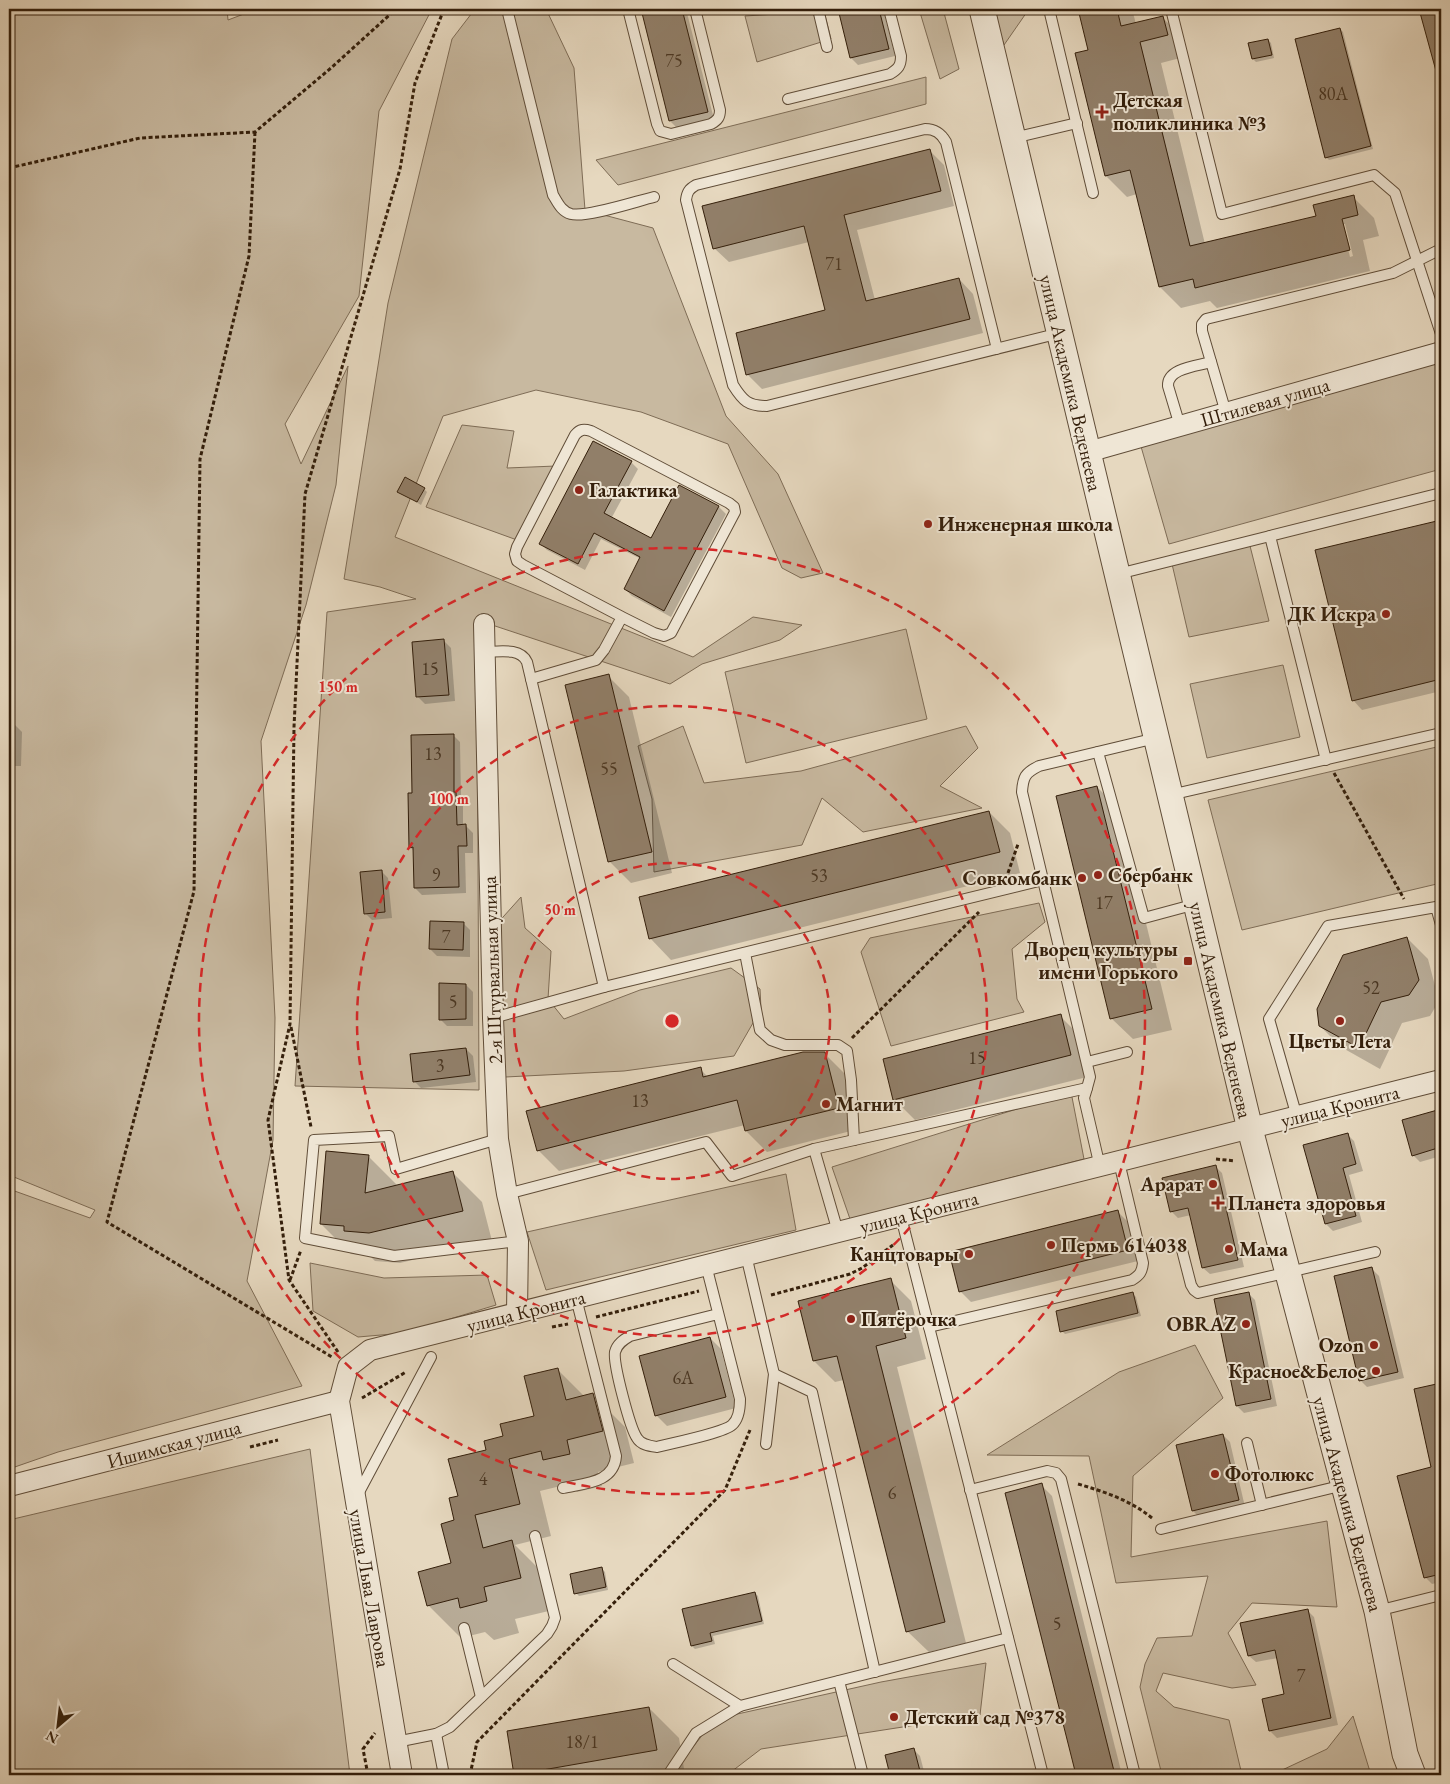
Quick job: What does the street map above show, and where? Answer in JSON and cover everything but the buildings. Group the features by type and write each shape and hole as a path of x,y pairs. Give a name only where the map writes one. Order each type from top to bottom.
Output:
{"street":[{"name":"улица Академика Веденеева","path":"982,9 1250,1129 1377,1611 1405,1754 1413,1775"},
{"name":"Штилевая улица","path":"1088,452 1441,352"},
{"name":"2-я Штурвальная улица","path":"484,624 493,1018 498,1139 507,1194 518,1241 517,1313"},
{"name":"улица Кронита","path":"348,1367 370,1350 838,1232 903,1226 1110,1164 1441,1080"},
{"path":"340,1410 348,1367"},
{"name":"Ишимская улица","path":"9,1486 340,1410"},
{"name":"улица Льва Лаврова","path":"340,1410 402,1775"}],"lane":[{"path":"507,9 553,195 560,208 571,214 584,215 654,197"},
{"path":"628,9 657,124 660,131 671,134 711,124 717,121 720,116 695,9"},
{"path":"818,9 827,47"},
{"path":"788,99 890,74 897,70 901,63 901,56 889,9"},
{"path":"1049,9 1094,193"},
{"path":"1171,9 1222,214 1374,175 1395,193 1441,334"},
{"path":"1013,138 1077,123"},
{"path":"997,349 946,142 942,134 933,129 925,128 696,185 690,188 687,193 686,200 733,385 742,398 754,406 767,406 997,349 1060,333"},
{"path":"1226,413 1202,331 1202,324 1206,319 1393,273 1441,249"},
{"path":"1180,426 1168,381 1176,372 1211,362"},
{"path":"579,430 591,431 734,507 735,512 672,633 664,636 654,633 622,617 523,565 517,561 515,554 579,430"},
{"path":"1117,574 1441,493"},
{"path":"1270,536 1326,760"},
{"path":"531,679 596,660 604,650 622,617"},
{"path":"484,652 520,653 526,662 604,987"},
{"path":"1170,795 1441,733"},
{"path":"929,1327 1132,1280 1139,1276 1142,1270 1143,1263 1110,1164 1084,1098 1090,1077 1087,1062 1022,792 1023,780 1029,771 1039,766 1156,738"},
{"path":"1098,752 1144,918 1196,904"},
{"path":"493,1018 604,987 1043,880"},
{"path":"1297,1117 1269,1019 1328,926 1436,907 1441,925"},
{"path":"745,953 760,1030 771,1040 785,1045 838,1045 847,1051 852,1080 854,1140"},
{"path":"1087,1062 1128,1052"},
{"path":"507,1194 706,1142 732,1176 814,1149 1087,1088"},
{"path":"498,1139 396,1169 389,1136 314,1140 306,1238 394,1256 518,1241"},
{"path":"814,1149 838,1232"},
{"path":"903,1226 1043,1775"},
{"path":"1182,1246 1191,1285 1198,1293 1375,1252"},
{"path":"746,1255 774,1374 766,1444"},
{"path":"706,1265 740,1400 739,1412 733,1425 722,1430 658,1447 647,1445 638,1440 632,1428 615,1363 615,1352 620,1341 630,1336 718,1314"},
{"path":"563,1488 604,1478 615,1465 616,1456 576,1298"},
{"path":"355,1500 431,1358"},
{"path":"774,1374 812,1392 875,1672"},
{"path":"1248,1443 1262,1505"},
{"path":"970,1490 1047,1471 1056,1473 1061,1479 1135,1775"},
{"path":"1161,1529 1344,1485"},
{"path":"396,1742 436,1734 450,1727 547,1634 555,1618 535,1536"},
{"path":"1377,1611 1441,1595"},
{"path":"464,1628 481,1697"},
{"path":"668,1775 696,1733 740,1706 1008,1638"},
{"path":"673,1664 740,1706"},
{"path":"839,1681 862,1775"},
{"path":"436,1734 444,1775"}],"path":[{"path":"9,168 140,138 255,132 331,68 396,9"},
{"path":"348,1367 289,1280 268,1120 290,1024 294,727 305,494 400,169 415,83 444,9"},
{"path":"255,132 249,256 200,459 194,891 107,1222 348,1367"},
{"path":"1326,760 1411,912"},
{"path":"843,1047 1002,890 1028,816"},
{"path":"290,1024 314,1140"},
{"path":"1215,1159 1238,1162"},
{"path":"757,1298 850,1274 862,1268 903,1226"},
{"path":"289,1280 306,1238"},
{"path":"544,1329 712,1288"},
{"path":"340,1410 431,1358"},
{"path":"470,1775 477,1742 725,1490 751,1428"},
{"path":"1061,1479 1112,1494 1139,1508 1153,1518 1161,1529"},
{"path":"368,1775 363,1749 391,1710"}],"shaded area":[{"path":"9,9 227,9 228,20 257,9 432,9 379,111 359,296 285,424 301,464 348,366 336,485 306,605 261,741 275,1018 273,1140 247,1281 302,1386 58,1452 9,1469 9,1189 90,1218 95,1210 9,1175"},
{"path":"475,9 546,9 574,68 585,210 653,228 726,416 778,474 823,573 801,578 782,568 728,444 641,412 536,390 443,416 395,537 693,657 753,617 802,625 780,640 702,664 670,684 477,620 479,1090 295,1086 327,612 416,599 380,587 344,579 388,303 452,39"},
{"path":"919,9 943,9 959,69 940,79"},
{"path":"992,9 1029,9 1004,45"},
{"path":"824,11 831,39 757,62 745,16"},
{"path":"926,77 926,104 618,185 596,160"},
{"path":"1441,359 1441,469 1169,544 1140,443"},
{"path":"462,425 514,431 507,468 556,466 517,540 426,507"},
{"path":"1249,542 1269,621 1189,637 1172,564"},
{"path":"906,629 927,719 746,763 725,672"},
{"path":"1283,665 1300,737 1207,758 1190,684"},
{"path":"683,726 704,783 801,771 966,726 978,748 940,786 982,808 863,832 822,798 802,845 654,872 652,799 638,746"},
{"path":"1441,746 1441,883 1242,930 1208,800"},
{"path":"521,897 525,928 551,951 548,999 564,1019 640,990 731,968 760,989 761,1009 734,1056 624,1071 486,1078 495,926"},
{"path":"1039,903 1045,922 1012,949 1017,999 1024,1012 891,1046 861,952 870,938"},
{"path":"1071,1092 1084,1159 850,1219 832,1167"},
{"path":"786,1174 796,1230 546,1290 527,1232"},
{"path":"310,1263 384,1278 487,1275 496,1305 404,1333 358,1337 313,1311"},
{"path":"1195,1345 1223,1398 1133,1476 1131,1557 1327,1521 1337,1607 1252,1603 1228,1633 1256,1685 1232,1688 1163,1673 1156,1691 1174,1707 1229,1720 1242,1775 1162,1775 1140,1687 1145,1664 1157,1638 1192,1636 1208,1576 1116,1583 1089,1456 987,1455 1119,1372"},
{"path":"310,1449 350,1775 9,1775 9,1520"},
{"path":"986,1663 980,1715 761,1749 727,1775 671,1775 715,1719 881,1682"},
{"path":"1353,1716 1371,1775 1242,1775 1280,1771 1327,1749"}],"place":[{"name":"Детская поликлиника №3","path":"1102,112"},
{"name":"Галактика","path":"579,490"},
{"name":"Инженерная школа","path":"928,524"},
{"name":"ДК Искра","path":"1386,614"},
{"name":"Сбербанк","path":"1098,875"},
{"name":"Совкомбанк","path":"1082,878"},
{"name":"Дворец культуры имени Горького","path":"1188,961"},
{"name":"Цветы Лета","path":"1340,1021"},
{"name":"Магнит","path":"826,1104"},
{"name":"Арарат","path":"1213,1184"},
{"name":"Планета здоровья","path":"1218,1203"},
{"name":"Пермь 614038","path":"1051,1245"},
{"name":"Мама","path":"1229,1249"},
{"name":"Канцтовары","path":"969,1254"},
{"name":"Пятёрочка","path":"851,1319"},
{"name":"OBRAZ","path":"1246,1324"},
{"name":"Ozon","path":"1374,1345"},
{"name":"Красное&Белое","path":"1376,1371"},
{"name":"Фотолюкс","path":"1215,1474"},
{"name":"Детский сад №378","path":"894,1717"}]}
